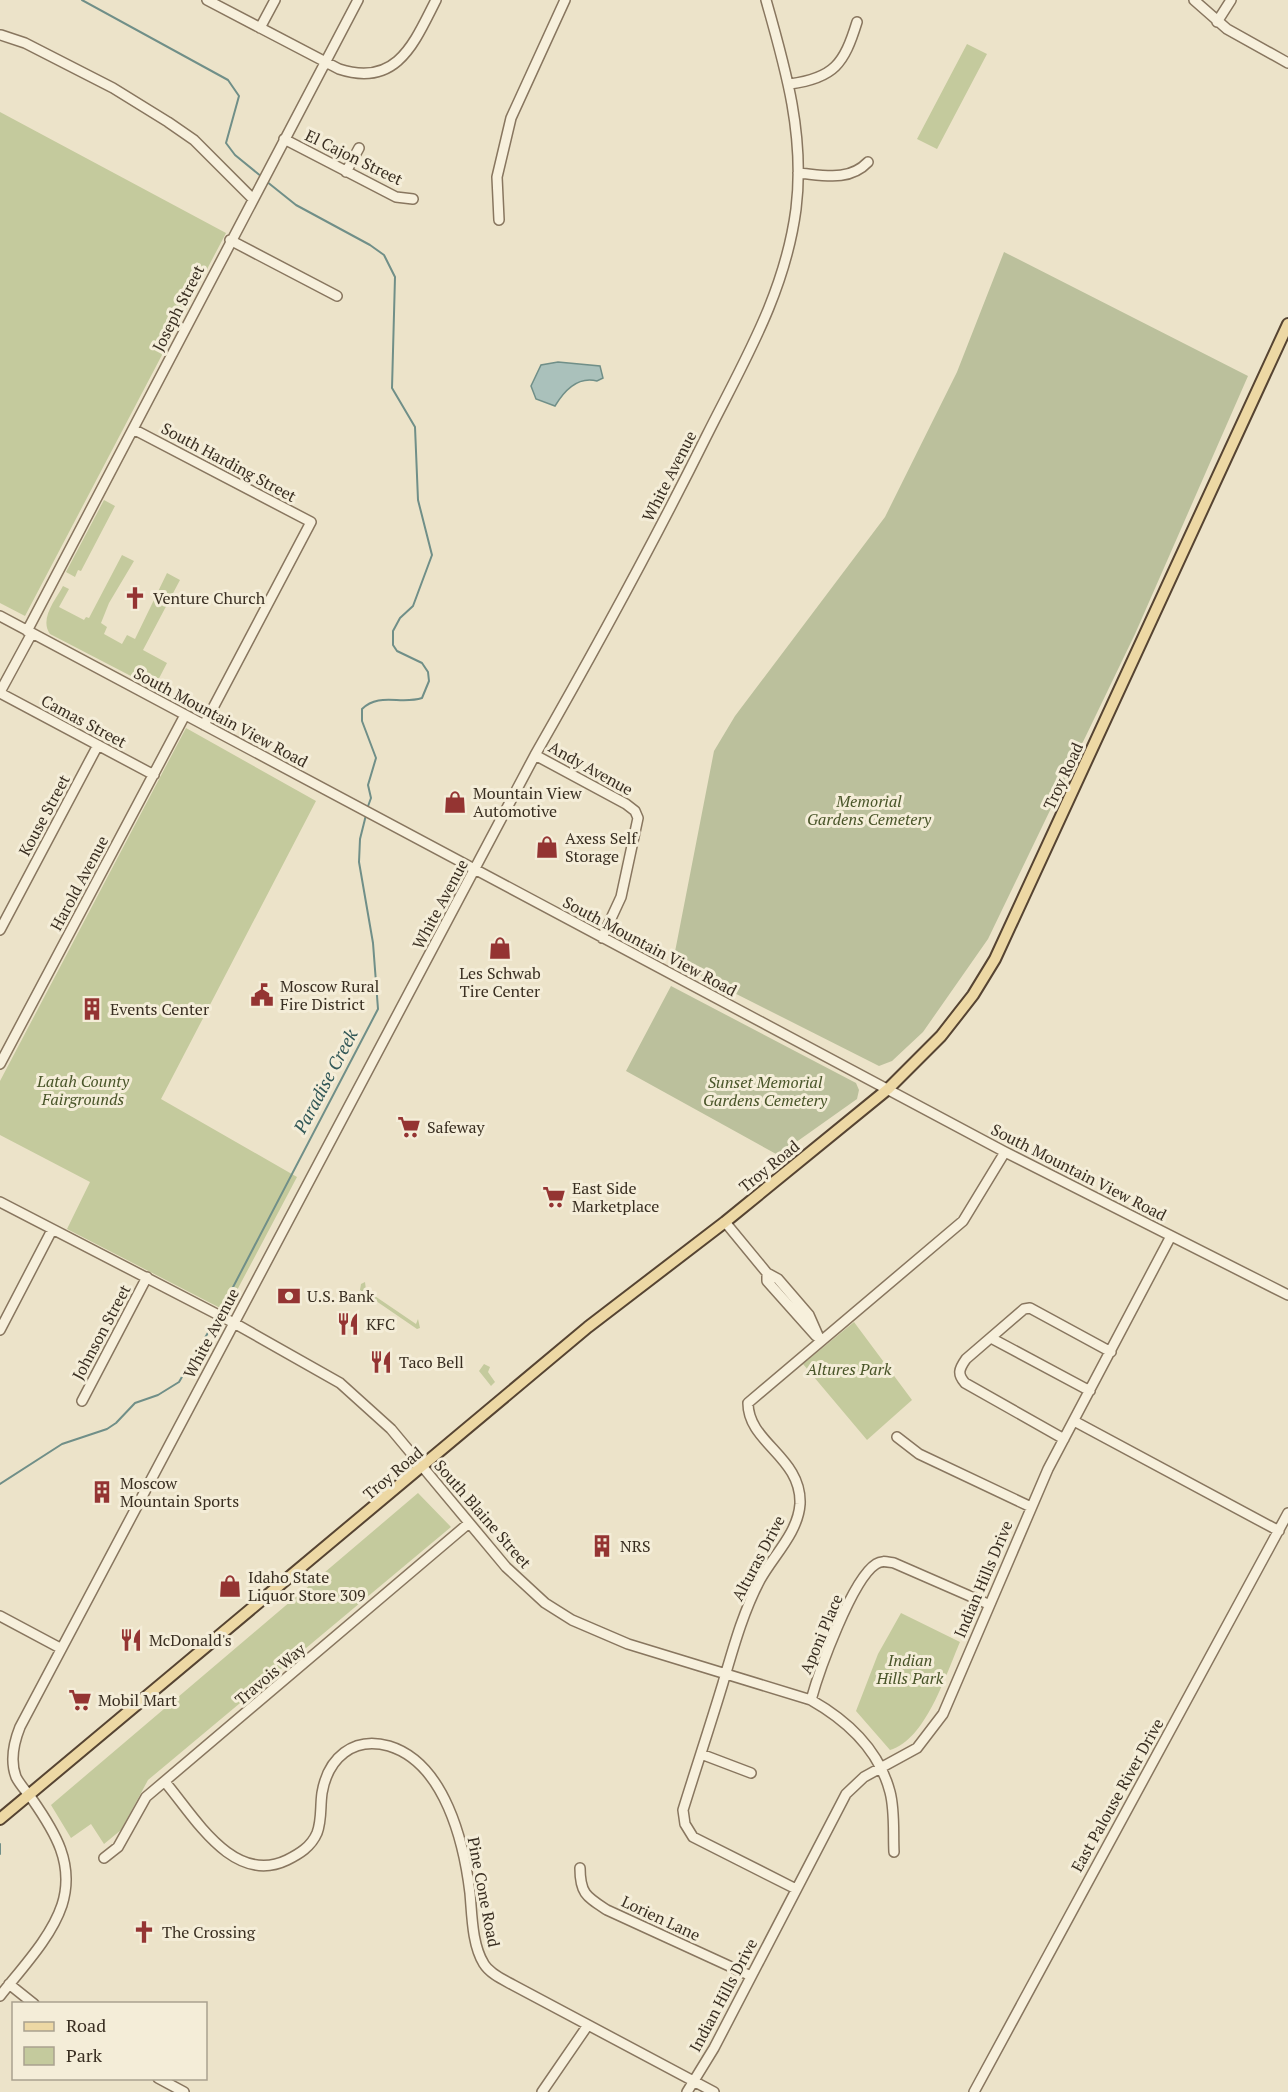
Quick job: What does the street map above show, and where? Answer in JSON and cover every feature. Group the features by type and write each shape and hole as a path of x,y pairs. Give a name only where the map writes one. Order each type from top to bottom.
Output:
{"main road":[{"name":"Troy Road","path":"0,1819 588,1328 724,1222 888,1089 941,1036 973,995 994,959 1288,324"}],"street":[{"path":"207,0 326,63 357,75 375,73 392,66 408,53 436,0"},
{"path":"260,28 274,0"},
{"name":"Joseph Street","path":"0,693 230,240 358,0"},
{"path":"499,220 497,177 511,118 565,0"},
{"name":"White Avenue","path":"0,1996 48,1932 62,1907 66,1885 62,1850 53,1829 16,1777 15,1743 22,1723 231,1322 535,755 605,633 757,339 786,261 796,208 798,173 795,117 790,84 766,0"},
{"path":"1194,0 1217,22 1288,63"},
{"path":"1217,22 1231,0"},
{"path":"790,84 813,81 835,69 848,47 857,22"},
{"path":"1,35 25,43 113,88 168,122 194,140 253,199"},
{"name":"El Cajon Street","path":"284,139 396,197 412,199"},
{"path":"346,172 359,148"},
{"path":"798,173 844,176 859,171 868,162"},
{"path":"230,240 337,296"},
{"name":"South Harding Street","path":"133,429 311,522 204,725"},
{"name":"South Mountain View Road","path":"0,616 1005,1152 1288,1295"},
{"name":"Camas Street","path":"0,693 154,775"},
{"name":"Harold Avenue","path":"0,1064 185,715"},
{"name":"Kouse Street","path":"0,930 98,745"},
{"name":"Andy Avenue","path":"535,755 631,808 638,818 629,869 621,897 602,938"},
{"name":"Alturas Drive","path":"796,1888 693,1837 685,1824 683,1810 756,1588 796,1523 800,1504 798,1485 792,1470 754,1427 748,1415 748,1403 963,1221 1005,1152"},
{"name":"South Blaine Street","path":"0,1202 147,1277 340,1383 378,1416 506,1568 545,1603 572,1620 628,1644 811,1700 834,1713 853,1730 882,1769 891,1794 894,1852"},
{"path":"724,1222 767,1273 767,1281 820,1340"},
{"path":"0,1330 52,1230"},
{"name":"Indian Hills Drive","path":"687,2092 751,1976 846,1794 852,1786 917,1748 943,1714 988,1604 1064,1438 1172,1236"},
{"name":"Johnson Street","path":"81,1401 147,1277"},
{"path":"1064,1438 965,1383 959,1376 960,1368 966,1359 1024,1309 1030,1308 1111,1352"},
{"path":"991,1338 1090,1391"},
{"path":"1074,1421 1279,1531"},
{"path":"897,1437 919,1454 1031,1507"},
{"name":"East Palouse River Drive","path":"974,2092 1288,1513"},
{"name":"Travois Way","path":"104,1858 118,1847 146,1797 469,1523"},
{"name":"Aponi Place","path":"811,1700 840,1618 866,1574 875,1564 883,1561 894,1563 988,1604"},
{"path":"0,1616 60,1648"},
{"name":"Pine Cone Road","path":"165,1782 222,1849 239,1860 260,1867 276,1865 311,1844 321,1818 326,1776 345,1751 358,1744 371,1742 391,1747 410,1756 429,1774 455,1822 466,1865 478,1950 484,1965 513,1985 714,2092"},
{"path":"701,1754 751,1773"},
{"name":"Lorien Lane","path":"580,1868 580,1887 589,1898 607,1910 751,1976"},
{"path":"9,1984 32,2002"},
{"path":"542,2092 588,2025"},
{"path":"160,2080 184,2092"}],"green space":[{"path":"967,44 987,54 937,149 917,139"},
{"path":"0,112 226,233 25,616 0,603"},
{"name":"Memorial Gardens Cemetery","path":"1004,252 1248,376 1135,634 988,939 923,1032 892,1061 879,1066 673,962 714,751 735,716 885,517 957,372"},
{"path":"104,500 115,506 81,571 78,570 75,577 66,572"},
{"path":"122,555 134,561 109,603 101,623 107,627 104,634 122,644 127,635 135,639 167,573 180,580 143,650 167,663 154,688 50,634 47,628 47,616 63,586 69,589 59,607 84,620 86,617 89,618"},
{"name":"Latah County Fairgrounds","path":"186,728 316,801 161,1099 297,1177 226,1311 67,1229 90,1182 0,1135 0,1081"},
{"name":"Sunset Memorial Gardens Cemetery","path":"671,986 856,1083 859,1090 857,1099 778,1155 626,1071"},
{"path":"365,1282 366,1290 416,1324 418,1319 420,1328 417,1329 360,1290 361,1284"},
{"name":"Altures Park","path":"854,1322 912,1400 867,1440 803,1364"},
{"path":"484,1364 490,1367 488,1372 495,1382 491,1386 479,1371"},
{"path":"418,1493 451,1527 148,1780 121,1830 104,1844 91,1824 71,1838 51,1805"},
{"name":"Indian Hills Park","path":"901,1613 960,1642 941,1688 924,1720 903,1744 890,1750 856,1711 878,1654"}],"water":[{"path":"558,362 600,366 603,378 597,381 584,381 572,386 555,406 536,399 531,386 541,365"}],"waterway":[{"name":"Paradise Creek","path":"82,0 228,80 239,96 226,143 235,155 262,177"},
{"name":"Paradise Creek","path":"266,181 296,205 384,255 395,277 392,388 415,427 418,500 432,555 413,606 400,618 393,631 393,645 397,651 422,663 428,672 429,681 422,698 376,701 362,709 362,721 376,758 368,785 371,798 367,809"},
{"name":"Paradise Creek","path":"219,1314 378,1009 373,943 359,862 360,839 366,815"},
{"name":"Paradise Creek","path":"0,1484 62,1444 107,1429 135,1403 158,1395 179,1382 216,1319"},
{"name":"Paradise Creek","path":"0,1844 0,1854"}],"place":[{"name":"Venture Church","path":"135,598"},
{"name":"Mountain View Automotive","path":"455,802"},
{"name":"Axess Self Storage","path":"547,847"},
{"name":"Les Schwab Tire Center","path":"500,948"},
{"name":"Moscow Rural Fire District","path":"262,995"},
{"name":"Events Center","path":"92,1009"},
{"name":"Safeway","path":"409,1127"},
{"name":"East Side Marketplace","path":"554,1197"},
{"name":"U.S. Bank","path":"289,1296"},
{"name":"KFC","path":"348,1324"},
{"name":"Taco Bell","path":"381,1362"},
{"name":"Moscow Mountain Sports","path":"102,1492"},
{"name":"NRS","path":"602,1546"},
{"name":"Idaho State Liquor Store 309","path":"230,1586"},
{"name":"McDonald's","path":"131,1640"},
{"name":"Mobil Mart","path":"80,1700"},
{"name":"The Crossing","path":"144,1932"}]}
